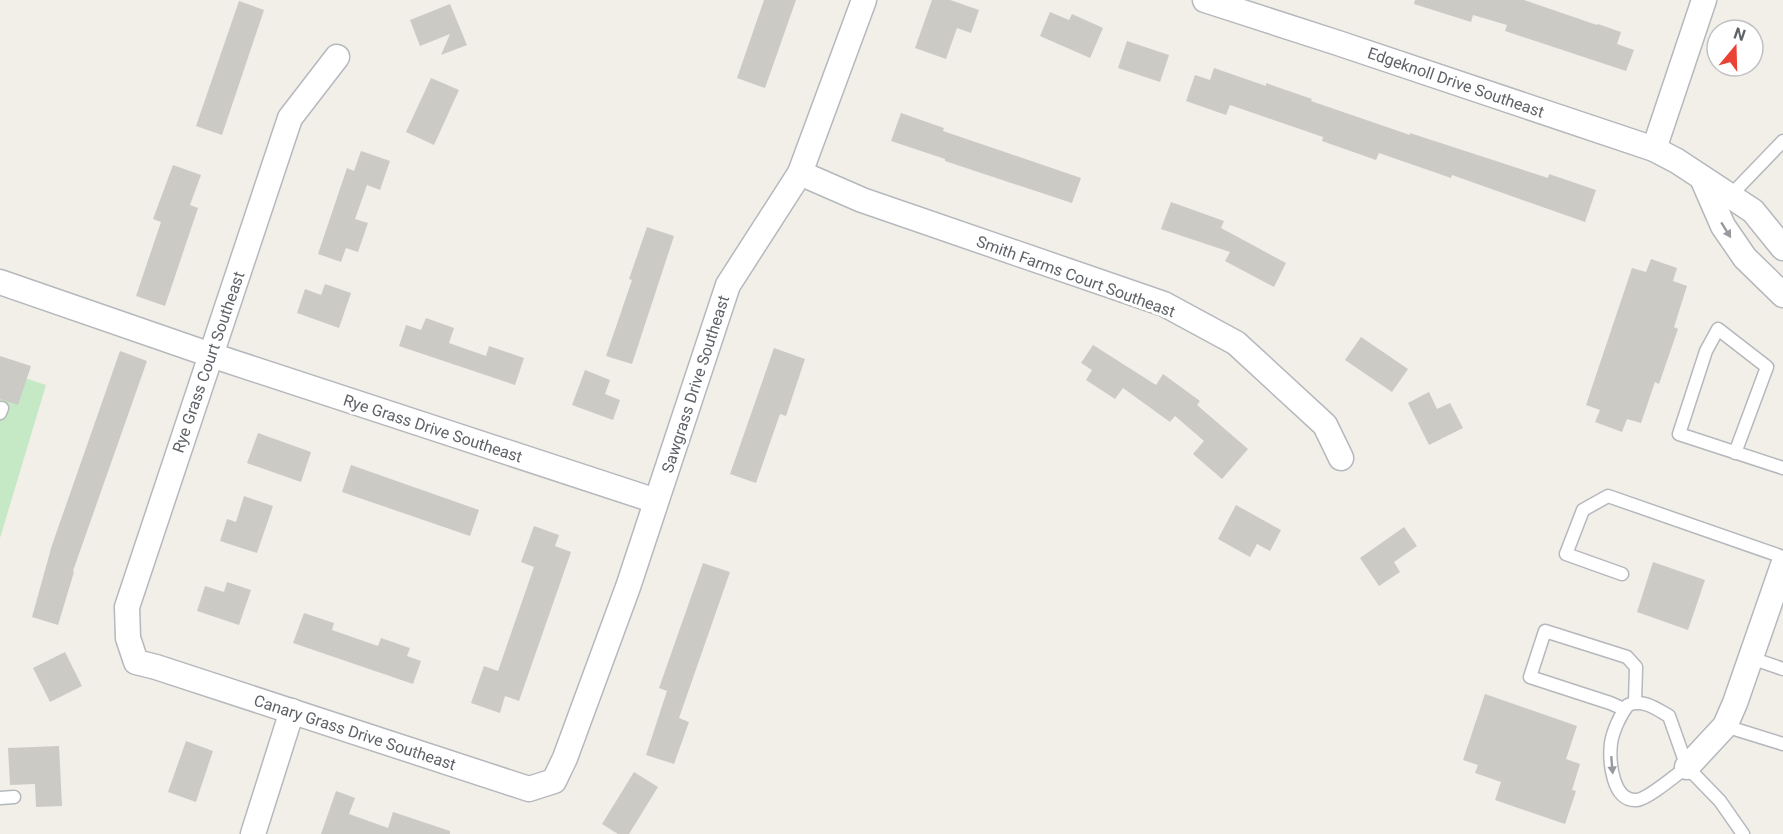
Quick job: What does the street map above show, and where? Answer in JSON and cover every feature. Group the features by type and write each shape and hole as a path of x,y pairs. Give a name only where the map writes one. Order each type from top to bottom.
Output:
{"street":[{"name":"Sawgrass Drive Southeast","path":"554,781 565,759 627,587 728,285 800,173 864,0"},
{"name":"Edgeknoll Drive Southeast","path":"1205,0 1654,149 1677,161 1753,211 1783,248"},
{"path":"1654,149 1704,0"},
{"name":"Rye Grass Court Southeast","path":"156,667 136,662 128,638 126,607 290,118 337,57"},
{"name":"Smith Farms Court Southeast","path":"800,173 862,200 1164,304 1236,343 1325,424 1341,458"},
{"path":"1701,177 1723,226 1745,258 1783,295"},
{"name":"Rye Grass Drive Southeast","path":"0,282 211,355 656,501"},
{"path":"1687,767 1725,726 1783,565"},
{"name":"Canary Grass Drive Southeast","path":"156,667 529,789 554,781"},
{"path":"253,834 291,711"}],"lane":[{"path":"1730,196 1783,141"},
{"path":"1735,453 1767,366 1718,329 1706,351 1679,434 1735,453 1783,468"},
{"path":"1622,574 1566,554 1583,510 1608,496 1783,557"},
{"path":"1687,767 1639,800 1626,798 1618,791 1611,763 1611,743 1615,731 1630,706 1636,667 1627,657 1545,631 1530,676 1610,703 1630,706 1647,704 1669,716 1687,767 1720,801 1743,834"},
{"path":"1751,658 1783,669"},
{"path":"1725,726 1783,744"},
{"path":"0,798 14,796"}],"green space":[{"path":"0,370 46,385 0,538"}],"building":[{"path":"764,0 796,0 765,88 737,78"},
{"path":"932,0 950,0 979,10 971,33 957,28 946,59 915,48"},
{"path":"1415,0 1524,0 1621,32 1617,44 1634,50 1626,71 1505,31 1507,25 1473,15 1471,22 1414,4"},
{"path":"239,1 264,10 222,135 196,126"},
{"path":"450,4 467,45 441,55 450,34 420,46 410,20"},
{"path":"1050,12 1069,20 1072,14 1103,28 1090,58 1040,36"},
{"path":"1127,41 1169,55 1160,82 1118,68"},
{"path":"1214,68 1266,86 1266,83 1410,135 1410,133 1548,178 1549,174 1596,190 1585,222 1452,175 1451,178 1379,153 1376,160 1322,141 1323,137 1230,105 1226,115 1186,101 1195,75 1210,80"},
{"path":"431,78 459,90 434,145 406,132"},
{"path":"901,113 944,128 943,131 1081,178 1072,203 891,141"},
{"path":"361,151 390,161 380,190 367,185 355,219 368,223 358,252 346,248 341,262 318,254 347,168 354,171"},
{"path":"173,165 201,175 190,205 198,208 165,306 136,296 161,222 153,219"},
{"path":"1171,202 1224,221 1221,228 1286,263 1274,287 1225,261 1230,252 1161,229"},
{"path":"647,227 674,236 632,364 606,356"},
{"path":"1651,259 1677,268 1673,281 1687,286 1674,327 1678,329 1659,384 1655,382 1641,423 1627,419 1622,432 1595,422 1600,410 1586,405 1632,268 1646,272"},
{"path":"325,284 351,293 339,328 297,313 305,289 321,295"},
{"path":"426,318 454,328 449,343 486,356 489,346 524,358 515,385 399,346 406,325 421,330"},
{"path":"1361,337 1408,369 1392,392 1345,360"},
{"path":"1093,345 1156,385 1163,374 1200,401 1197,405 1248,449 1222,479 1193,454 1204,441 1175,416 1170,422 1123,388 1115,399 1086,380 1092,370 1081,363"},
{"path":"774,348 805,359 786,416 780,414 756,483 730,474"},
{"path":"120,351 147,361 73,571 58,625 32,617 52,545"},
{"path":"0,356 31,366 18,405 0,399"},
{"path":"585,370 610,380 605,394 620,400 613,420 572,405"},
{"path":"1429,392 1437,409 1450,403 1463,428 1429,445 1408,403"},
{"path":"258,433 311,452 301,482 247,463"},
{"path":"351,465 479,510 470,536 342,492"},
{"path":"244,496 273,506 257,553 220,541 227,519 236,522"},
{"path":"1236,505 1281,530 1270,551 1257,544 1250,557 1218,539"},
{"path":"534,526 559,535 555,546 571,552 519,701 505,696 500,713 471,703 484,666 498,671 534,567 521,562"},
{"path":"1404,527 1417,546 1394,562 1400,572 1379,586 1360,558"},
{"path":"1653,562 1705,580 1688,630 1637,612"},
{"path":"703,563 730,572 679,718 689,722 674,764 646,755 667,691 659,688"},
{"path":"227,582 251,590 239,625 197,611 205,586 224,592"},
{"path":"304,613 334,623 332,630 378,646 381,638 410,648 407,656 421,661 413,684 293,643"},
{"path":"65,652 82,686 50,702 33,668"},
{"path":"1485,694 1577,726 1566,759 1580,764 1572,790 1576,791 1565,824 1495,800 1501,782 1475,773 1478,765 1463,760"},
{"path":"186,741 213,751 196,802 168,792"},
{"path":"59,746 62,806 36,807 35,784 10,785 8,748"},
{"path":"634,772 658,787 629,834 618,834 602,824"},
{"path":"336,791 355,798 349,814 388,828 393,812 450,831 450,834 321,834"}]}
